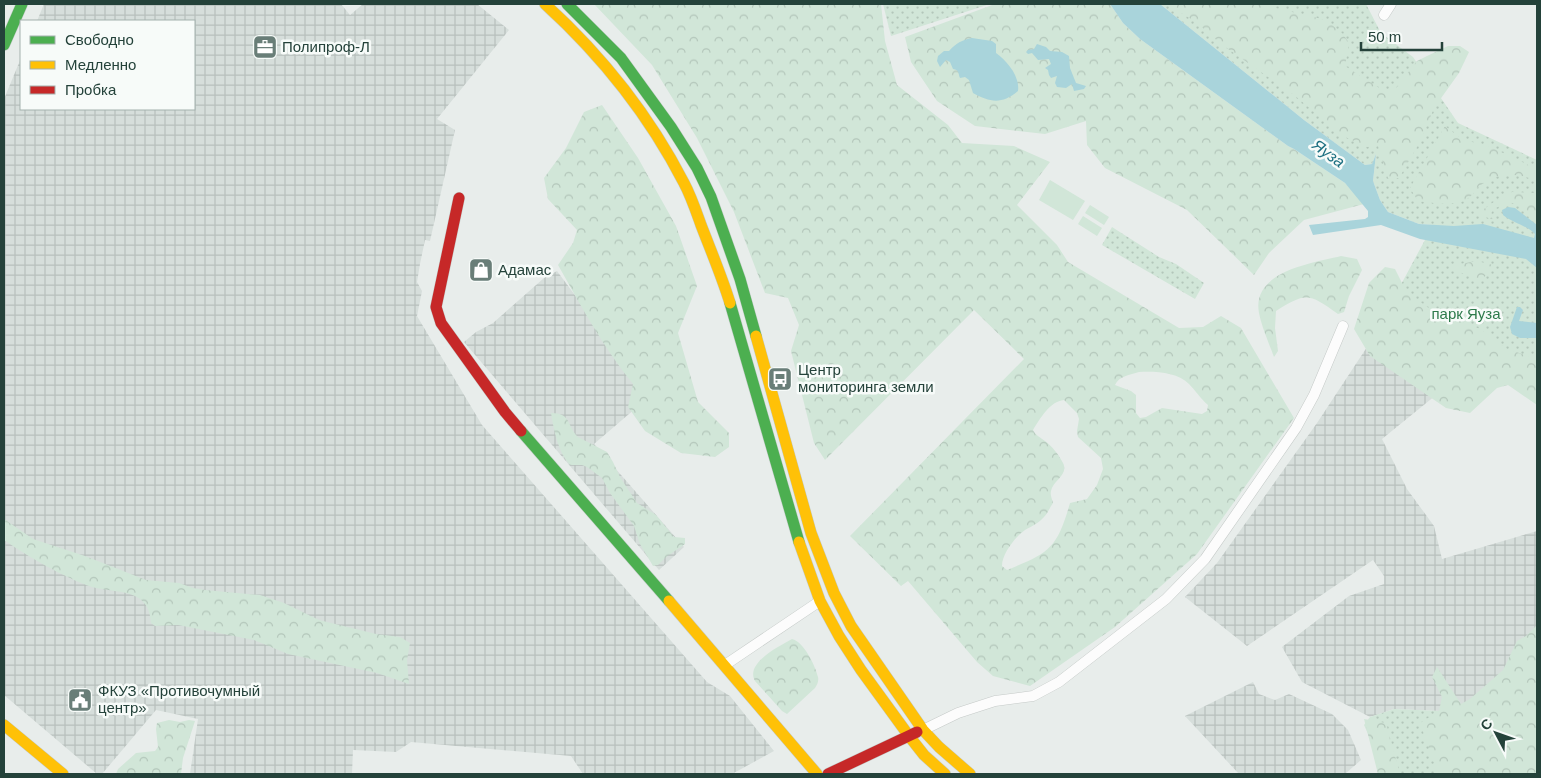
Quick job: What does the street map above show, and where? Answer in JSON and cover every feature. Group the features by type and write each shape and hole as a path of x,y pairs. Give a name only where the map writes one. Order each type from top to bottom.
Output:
{"main road":[{"path":"4,45 22,4"},
{"path":"545,4 569,26 610,70 658,137 685,184 724,284 798,538 820,601 839,636 861,670 924,755 945,774"},
{"path":"567,4 620,58 671,127 697,168 711,197 740,279 811,533 834,593 856,633 923,730 970,774"},
{"path":"460,198 436,307 441,323 505,412 725,664 817,774"},
{"path":"4,725 63,774"},
{"path":"828,774 923,730"}],"street":[{"path":"1384,15 1391,4"},
{"path":"923,730 958,713 995,701 1033,696 1059,682 1166,599 1205,558 1296,428 1314,395 1343,326"},
{"path":"725,664 820,601"},
{"path":"924,755 932,774"}],"shaded area":[{"path":"44,4 341,4 350,15 363,4 477,4 509,30 437,119 455,130 430,241 425,240 420,264 417,282 422,291 417,316 482,425 707,682 730,696 774,751 732,774 583,774 571,756 411,742 396,752 353,750 352,774 190,774 198,719 156,710 102,774 97,774 4,695 4,99 20,60 20,110 195,110 195,20 37,20"},
{"path":"557,271 650,396 594,444 684,547 659,570 464,342 476,332 493,323 544,278"},
{"path":"1369,344 1441,391 1382,439 1407,489 1434,526 1442,559 1537,531 1537,645 1463,712 1394,709 1370,717 1302,682 1282,647 1349,596 1384,584 1384,576 1373,560 1247,646 1185,597 1217,563 1317,423"},
{"path":"1253,682 1259,694 1275,700 1289,694 1332,714 1348,730 1361,760 1345,774 1239,774 1185,716"}],"green space":[{"path":"594,4 881,4 885,41 897,85 948,125 962,143 1014,146 1050,162 1017,205 1057,245 1068,262 1179,328 1203,327 1221,316 1241,328 1294,418 1197,554 1115,627 1030,686 993,676 977,662 908,581 901,586 850,536 1024,359 974,310 825,460 814,443 791,351 799,325 788,298 765,293 734,212 697,138 652,65","holes":["1139,372 1166,373 1179,377 1208,405 1207,411 1202,414 1162,408 1146,417 1140,418 1136,413 1136,395 1115,385 1122,378","1064,400 1077,413 1079,419 1078,437 1101,458 1103,469 1097,485 1087,499 1070,503 1061,530 1049,547 1033,559 1007,570 1002,566 1007,551 1021,533 1040,521 1047,514 1053,503 1052,487 1064,471 1063,463 1057,454 1033,430 1050,407"]},
{"path":"883,4 990,4 891,36"},
{"path":"995,4 1110,4 1123,23 1140,39 1288,146 1345,183 1364,204 1304,220 1269,253 1254,275 1187,210 1105,168 1087,145 1086,121 1045,134 975,126 937,101 911,62 905,37"},
{"name":"парк Яуза","path":"1160,4 1366,4 1381,33 1413,57 1458,123 1537,160 1537,383 1369,344 1433,225 1419,224 1388,212 1380,200 1373,181 1376,154 1372,164 1365,165 1304,120"},
{"path":"1166,4 1271,4 1271,7 1326,20 1343,34 1349,43 1345,66 1384,91 1396,88 1417,61 1448,46 1460,46 1469,52 1459,73 1434,108 1421,140 1399,178 1388,178 1378,146 1367,147 1343,136 1294,95 1221,44 1196,22"},
{"path":"602,105 638,158 676,226 697,286 678,333 698,402 729,433 729,447 715,457 681,453 645,431 628,407 633,384 602,341 558,265 573,243 577,230 548,199 544,178 566,148 584,112"},
{"path":"1445,126 1463,140 1486,145 1537,169 1537,181 1523,176 1501,175 1487,180 1469,198 1458,203 1447,204 1418,201 1410,188"},
{"path":"1050,180 1085,201 1073,220 1039,200"},
{"path":"1512,192 1537,193 1537,219 1514,203 1504,204 1493,210 1490,216 1494,220 1477,214 1498,199"},
{"path":"1090,205 1109,217 1104,225 1085,213"},
{"path":"1083,216 1102,228 1097,236 1078,224"},
{"path":"1112,227 1159,257 1176,264 1204,283 1195,299 1102,245"},
{"path":"1341,256 1357,259 1362,270 1349,296 1344,312 1338,314 1320,302 1307,298 1294,300 1276,311 1275,328 1278,351 1274,357 1259,313 1259,299 1264,287 1286,271"},
{"path":"1477,261 1493,265 1486,276 1478,280 1450,268 1460,264"},
{"path":"1385,267 1395,269 1406,291 1427,307 1480,329 1507,349 1537,359 1537,405 1508,385 1497,388 1470,413 1446,408 1370,356 1354,329 1369,283"},
{"path":"551,413 563,415 578,437 607,452 637,503 656,515 674,537 685,538 685,544 658,565 653,566 640,544 634,526 610,493 602,478 587,467 570,465 562,454"},
{"path":"4,519 33,539 85,556 146,580 179,583 205,590 260,595 284,603 319,620 376,634 400,637 410,643 407,660 409,684 377,673 288,654 254,640 178,625 155,626 151,623 146,605 137,597 81,583 46,566 4,540"},
{"path":"1537,625 1537,774 1438,774 1420,723 1439,711 1442,697 1432,677 1437,667 1461,704 1470,699 1503,670 1517,641 1526,636"},
{"path":"792,639 801,645 808,655 818,680 815,688 787,714 782,711 755,681 753,674 764,656"},
{"path":"1394,709 1463,712 1537,774 1386,774 1364,725 1370,717"},
{"path":"1364,719 1386,723 1400,774 1378,774"},
{"path":"169,720 180,722 195,721 183,758 181,774 116,774 118,769 136,753 155,751 158,747 157,723"}],"water":[{"name":"Яуза","path":"1110,4 1160,4 1304,120 1365,165 1372,164 1376,154 1373,181 1380,200 1388,212 1419,224 1454,226 1483,224 1534,238 1535,234 1531,231 1503,215 1502,210 1508,207 1515,208 1537,225 1537,268 1526,259 1420,239 1381,225 1313,235 1309,225 1365,219 1368,217 1368,211 1345,183 1288,146 1140,39 1123,23"},
{"path":"972,38 992,41 996,44 996,53 1015,74 1018,91 1001,100 990,100 973,93 969,80 965,77 960,78 958,71 953,69 950,62 946,60 940,67 937,61 938,56 944,51 949,51 959,42"},
{"path":"1037,44 1046,47 1050,51 1062,52 1069,56 1070,68 1076,83 1086,86 1084,89 1074,91 1072,84 1066,88 1057,87 1055,83 1057,76 1051,78 1048,70 1045,68 1051,64 1049,59 1038,60 1032,53 1028,54 1026,52 1034,49"},
{"path":"1517,307 1523,310 1519,321 1537,323 1537,338 1520,338 1512,334 1510,327"}],"traffic: fast":[{"path":"4,45 22,4"},
{"path":"567,4 621,58 671,127 697,168 711,197 740,279 756,336"},
{"path":"730,303 799,542"},
{"path":"521,431 669,601"}],"traffic: slow":[{"path":"545,4 585,44 622,87 670,158 689,193 730,303"},
{"path":"756,336 811,533 834,593 851,626 923,730 970,774"},
{"path":"799,542 820,601 839,636 909,736 924,755 945,774"},
{"path":"669,601 817,774"},
{"path":"4,725 63,774"}],"traffic: jam":[{"path":"459,198 436,307 441,323 505,412 521,431"},
{"path":"828,774 917,732"}],"place":[{"name":"Полипроф-Л","path":"265,47"},
{"name":"Адамас","path":"481,270"},
{"name":"Центр мониторинга земли","path":"780,379"},
{"name":"ФКУЗ «Противочумный центр»","path":"80,700"}]}
